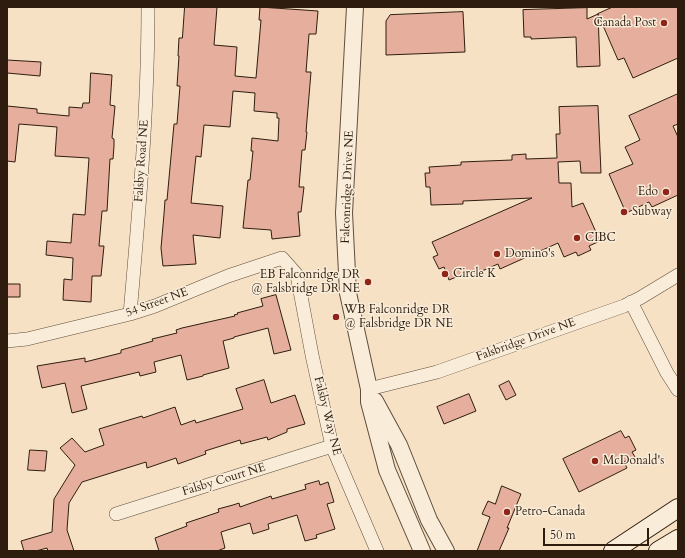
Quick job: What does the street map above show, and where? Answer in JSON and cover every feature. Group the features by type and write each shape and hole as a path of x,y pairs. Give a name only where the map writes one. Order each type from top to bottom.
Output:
{"main road":[{"path":"613,551 678,508"},
{"path":"658,551 678,539"}],"street":[{"name":"Falsby Road NE","path":"130,314 142,173 148,65 148,7"},
{"name":"Falconridge Drive NE","path":"355,7 344,212 348,293 368,389 369,402 387,470 422,551"},
{"name":"54 Street NE","path":"7,341 27,339 130,314 155,306 228,276 282,258 297,274"},
{"name":"Falsby Way NE","path":"297,274 312,355 332,446 377,551"},
{"name":"Falsbridge Drive NE","path":"368,389 437,372 631,302 678,275"},
{"path":"631,302 667,372 678,390"},
{"name":"Falconridge Drive NE","path":"368,389 399,445 429,520 446,551"},
{"name":"Falsby Court NE","path":"116,514 332,446"}],"building":[{"path":"185,7 217,7 214,45 237,47 235,76 256,78 261,20 259,20 260,7 318,11 316,34 309,34 306,72 311,72 307,132 305,150 302,150 299,187 304,187 301,212 298,212 300,236 272,239 271,230 243,228 248,180 250,180 253,151 251,151 252,138 278,141 279,118 277,118 277,113 254,111 255,93 233,91 230,127 204,125 201,157 196,156 191,203 223,206 220,238 193,235 196,264 163,266 161,248 165,200 167,200 174,124 177,124 180,86 177,86 179,38 182,38"},
{"path":"613,7 678,7 678,58 633,78 624,58 618,60 598,14"},
{"path":"587,8 587,19 598,14 600,66 577,67 576,37 531,39 531,37 524,37 523,10"},
{"path":"463,12 465,52 386,55 386,21 390,15"},
{"path":"7,60 41,62 40,76 7,73"},
{"path":"91,73 112,75 110,105 115,106 112,138 114,139 113,159 110,159 107,211 102,211 99,246 104,246 101,276 92,276 91,302 63,300 64,279 72,280 73,258 46,255 47,241 71,243 73,214 85,215 89,158 55,156 57,127 19,124 15,162 7,161 7,106 37,109 37,113 69,116 69,107 82,108 83,103 89,103"},
{"path":"678,94 678,124 673,126 678,137 678,195 652,207 649,202 626,213 609,174 633,164 625,147 640,140 629,116"},
{"path":"598,106 601,173 581,173 580,161 558,162 559,183 571,183 572,207 583,203 600,241 589,246 591,250 578,256 576,252 564,257 558,243 500,269 498,264 475,274 473,270 449,280 444,267 439,269 433,257 438,255 432,242 532,198 463,201 463,204 431,205 430,187 426,187 425,173 430,173 429,167 461,165 461,162 512,160 512,155 526,154 526,159 557,158 556,134 560,134 559,107"},
{"path":"7,284 20,284 20,297 7,297"},
{"path":"276,295 291,350 274,354 268,328 234,337 223,341 229,368 187,380 181,355 154,362 156,372 140,376 139,372 81,386 87,409 72,413 65,383 42,388 37,366 85,358 85,362 121,353 121,350 153,341 152,339 177,333 176,330 182,328 235,316 234,315 238,314 237,313 263,306 261,299"},
{"path":"264,380 271,403 295,395 305,424 287,429 287,432 268,440 267,437 241,444 240,440 205,451 206,454 178,464 176,458 147,468 146,462 82,482 69,503 67,530 74,551 48,551 47,548 36,551 24,551 21,541 52,532 54,499 75,465 60,448 72,438 85,452 104,445 99,429 142,416 143,418 175,407 181,425 195,420 196,423 243,409 236,389"},
{"path":"509,381 516,395 506,400 499,386"},
{"path":"469,394 476,411 444,424 437,407"},
{"name":"McDonald's","path":"621,431 625,438 629,436 636,450 632,452 635,457 624,462 627,468 579,492 563,459"},
{"path":"30,450 47,451 45,471 28,470"},
{"path":"319,481 320,485 328,482 334,502 327,504 335,529 316,535 317,538 305,541 297,515 268,524 269,529 253,534 250,523 221,532 225,548 217,551 159,551 155,538 187,526 186,523 219,512 218,509 239,503 240,507 271,496 272,499 306,489 305,485"},
{"path":"502,486 521,494 507,528 509,528 499,551 477,551 490,517 482,514 488,501 495,504"}],"place":[{"name":"Canada Post","path":"664,23"},
{"name":"Edo","path":"666,192"},
{"name":"Subway","path":"624,212"},
{"name":"CIBC","path":"577,238"},
{"name":"Domino's","path":"497,254"},
{"name":"Circle K","path":"445,274"},
{"name":"EB Falconridge DR @ Falsbridge DR NE","path":"368,282"},
{"name":"WB Falconridge DR @ Falsbridge DR NE","path":"336,317"},
{"name":"McDonald's","path":"595,461"},
{"name":"Petro-Canada","path":"507,512"}]}
